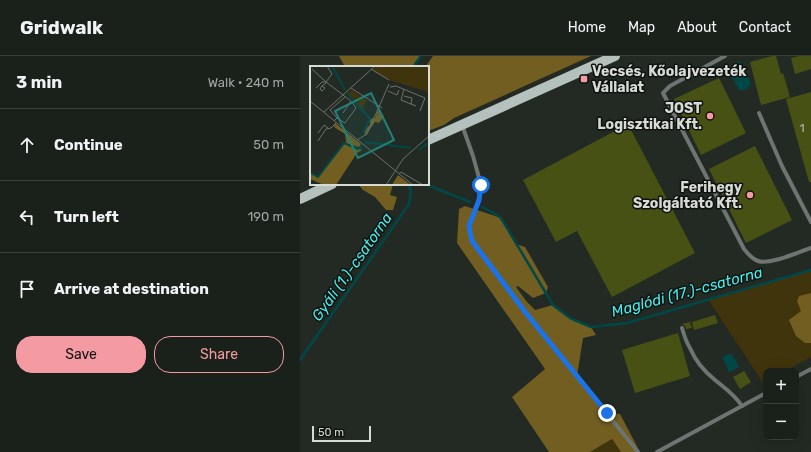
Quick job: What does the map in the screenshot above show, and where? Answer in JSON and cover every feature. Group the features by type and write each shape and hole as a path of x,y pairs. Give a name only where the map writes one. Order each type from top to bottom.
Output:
{"main road":[{"path":"429,140 615,56"},
{"path":"300,199 330,185"}],"lane":[{"path":"725,56 670,86 663,93 744,249 748,254 759,261 766,262 811,248"},
{"path":"760,113 782,166 811,222"},
{"path":"462,125 481,185 479,200 469,226 472,241 526,313 638,452"},
{"path":"682,328 690,348 698,362 714,379 736,398 742,406"},
{"path":"799,375 811,369"},
{"path":"657,452 763,395"}],"shaded area":[{"path":"339,56 421,56 414,66 344,66"},
{"path":"433,56 591,56 429,131 429,66 426,66"},
{"path":"359,185 393,185 390,195 397,197 393,210 386,210 375,197 363,190"},
{"path":"465,206 501,218 516,244 525,247 548,287 546,293 533,298 518,286 516,287 535,310 553,305 570,318 591,327 596,335 583,338 577,376 607,413 620,414 640,452 621,452 612,439 590,452 549,452 512,397 545,369 457,243 459,209"},
{"path":"811,270 811,357 791,368 763,368 763,383 708,299"},
{"path":"811,293 811,343 805,343 796,336 789,320 801,311 797,301 799,296"},
{"path":"612,439 621,452 590,452"}],"water":[{"path":"740,61 751,85 746,89 739,90 727,68"},
{"path":"728,354 732,354 739,367 729,372 723,359 723,357"}],"building":[{"path":"776,56 790,97 761,105 750,62"},
{"path":"811,56 811,69 795,74 791,58"},
{"name":"JOST Logisztikai Kft.","path":"719,78 746,133 701,155 674,99"},
{"path":"811,92 811,182 809,182 786,99"},
{"path":"628,124 695,253 612,297 577,231 556,242 523,180"},
{"name":"Ferihegy Szolgáltató Kft.","path":"755,146 792,220 746,243 709,169"},
{"path":"715,315 718,323 694,330 692,322"},
{"path":"690,322 692,328 686,329 682,324"},
{"path":"678,333 690,376 635,393 622,350"},
{"path":"744,371 751,382 740,389 733,377"}],"waterway":[{"name":"Gyáli (1.)-csatorna","path":"414,66 421,56"},
{"name":"Gyáli (1.)-csatorna","path":"300,360 409,204 411,190 408,185"},
{"name":"Maglódi (17.)-csatorna","path":"428,185 470,202"},
{"name":"Maglódi (17.)-csatorna","path":"482,207 501,218 553,305 570,318 591,327 627,323 811,270"}],"place":[{"name":"Vecsés, Kőolajvezeték Vállalat","path":"584,79"},
{"name":"JOST Logisztikai Kft.","path":"710,116"},
{"name":"Ferihegy Szolgáltató Kft.","path":"750,195"}],"route":[{"path":"481,185 479,200 469,226 472,241 526,313 607,413"}]}
